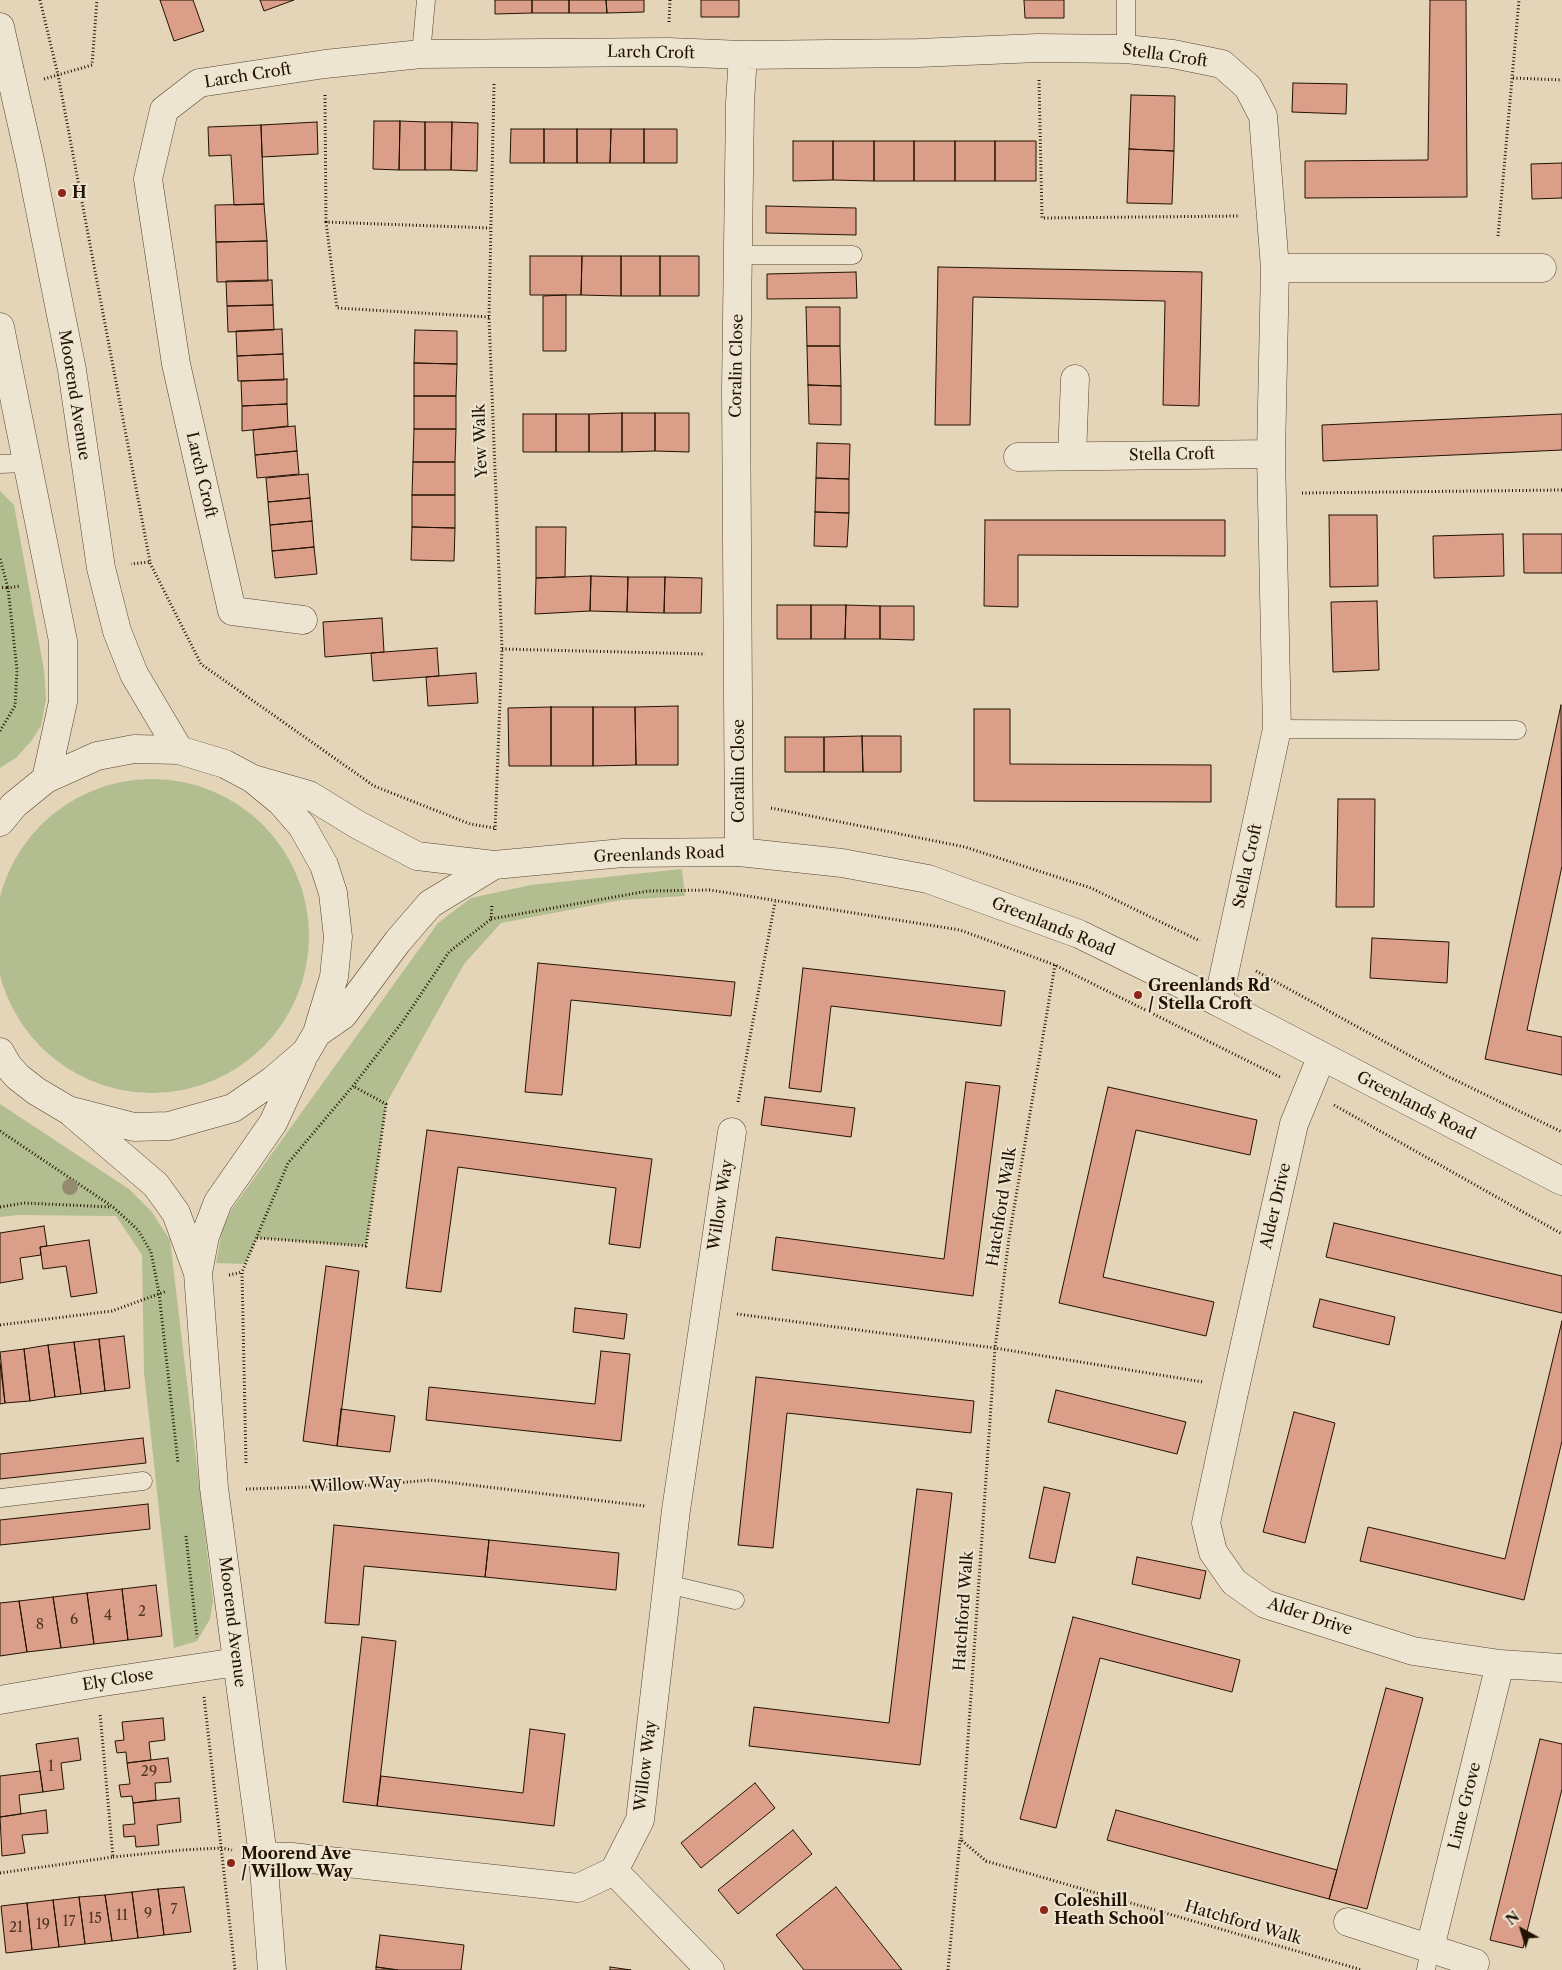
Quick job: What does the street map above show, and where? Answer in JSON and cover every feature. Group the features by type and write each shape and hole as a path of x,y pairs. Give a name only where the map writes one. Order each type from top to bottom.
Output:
{"street":[{"name":"Moorend Avenue","path":"0,27 32,170 72,370 101,568 116,630 134,674 179,750"},
{"name":"Stella Croft","path":"742,55 918,53 1038,48 1126,49 1173,54 1222,64 1248,87 1263,116 1275,268 1271,454 1277,729 1218,1002"},
{"name":"Larch Croft","path":"303,620 232,611 176,364 148,179 164,110 199,83 325,64 421,54 668,52 742,55"},
{"name":"Coralin Close","path":"739,852 736,389 742,55"},
{"path":"1275,268 1542,268"},
{"path":"0,327 7,404 27,464 63,641 63,702 46,778"},
{"path":"1072,456 1075,379"},
{"name":"Stella Croft","path":"1018,457 1271,454"},
{"path":"5,810 46,778 97,756 134,749 179,750 225,764 253,779"},
{"name":"Moorend Avenue","path":"253,779 281,802 302,826 324,865 333,893 338,937 334,977 312,1043 273,1123 218,1202 205,1236 198,1273 214,1488 263,1856 272,1970"},
{"name":"Greenlands Road","path":"253,779 309,795 358,825 417,856 494,865 623,853 739,852 842,863 928,879 1079,934 1218,1002 1321,1058 1562,1182"},
{"name":"Greenlands Road","path":"68,1110 134,1127 169,1126 233,1108 272,1081 343,1015 398,942 430,904 494,865"},
{"path":"0,1052 9,1073 68,1110"},
{"name":"Alder Drive","path":"1321,1058 1294,1124 1235,1388 1206,1523 1212,1552 1234,1582 1265,1604 1413,1651 1500,1664 1562,1668"},
{"name":"Moorend Avenue","path":"68,1110 156,1185 176,1213 198,1273"},
{"name":"Willow Way","path":"614,1871 640,1820 676,1510 704,1309 732,1132"},
{"name":"Ely Close","path":"0,1700 236,1662"},
{"name":"Lime Grove","path":"1428,1959 1500,1664"},
{"path":"263,1856 292,1857 578,1888 614,1871 710,1970"},
{"path":"1348,1922 1428,1959 1475,1962"}],"lane":[{"path":"421,54 426,0"},
{"path":"1126,0 1126,49"},
{"path":"738,255 853,255"},
{"path":"0,464 27,464"},
{"path":"1277,729 1517,730"},
{"path":"0,1498 143,1481"},
{"path":"667,1584 735,1600"}],"path":[{"path":"40,0 58,75 150,562 101,568"},
{"path":"58,75 92,65 97,0"},
{"path":"1496,268 1520,0"},
{"path":"1038,48 1042,218 1270,215"},
{"name":"Yew Walk","path":"150,562 201,664 374,786 470,824 496,828 502,649 489,317 495,54"},
{"path":"325,64 326,222 336,308 489,317"},
{"path":"1513,78 1562,80"},
{"path":"326,222 490,228"},
{"path":"1272,493 1562,490"},
{"path":"0,559 8,588 0,587"},
{"path":"502,649 738,655"},
{"path":"491,919 494,865"},
{"path":"246,1470 242,1272 288,1163 353,1086 403,1021 449,952 491,919 648,891 710,890 775,902 960,930 1055,965 1307,1090 1562,1234"},
{"path":"732,1132 775,902"},
{"name":"Hatchford Walk","path":"1055,965 1009,1238 995,1348 960,1840 986,1861 1362,1970"},
{"path":"257,1238 366,1246 386,1104 353,1086"},
{"path":"0,1131 114,1207 138,1230 151,1252 159,1293 179,1472"},
{"path":"0,1207 24,1202 114,1207"},
{"path":"0,1325 112,1311 159,1293"},
{"path":"704,1309 995,1348 1235,1388"},
{"path":"247,1480 248,1499"},
{"name":"Willow Way","path":"214,1488 247,1490 374,1485 430,1480 676,1510"},
{"path":"185,1531 235,1970"},
{"path":"97,1683 113,1858"},
{"path":"948,1970 960,1840"},
{"path":"0,1873 182,1850 222,1848 263,1856"}],"green space":[{"path":"0,491 14,505 44,670 46,699 41,726 32,740 17,757 0,768"},
{"path":"152,779 183,782 212,791 239,806 263,825 282,849 297,876 306,905 309,936 306,967 297,996 282,1023 263,1047 239,1066 212,1081 183,1090 152,1093 121,1090 92,1081 65,1066 41,1047 22,1023 7,996 -2,967 -5,936 -2,905 7,876 22,849 41,825 65,806 92,791 121,782"},
{"path":"682,869 685,896 621,900 501,923 464,964 386,1104 366,1246 257,1238 245,1264 216,1263 222,1230 232,1209 438,923 471,898 531,885"},
{"path":"0,1104 129,1189 152,1212 170,1240 213,1601 210,1619 197,1641 174,1648 144,1372 142,1255 116,1216 18,1215 0,1217"}],"building":[{"path":"160,0 193,0 204,31 174,41"},
{"path":"260,0 294,0 264,11"},
{"path":"495,0 532,0 532,13 495,14"},
{"path":"532,0 569,0 569,13 532,13"},
{"path":"569,0 606,0 607,13 569,13"},
{"path":"606,0 644,0 644,12 607,13"},
{"path":"701,0 739,0 739,17 701,17"},
{"path":"1024,0 1064,0 1064,18 1025,18"},
{"path":"1430,0 1466,0 1467,197 1305,198 1305,161 1428,160"},
{"path":"1293,83 1347,84 1346,114 1292,112"},
{"path":"1131,95 1175,96 1174,151 1129,149"},
{"path":"374,121 400,121 399,170 373,169"},
{"path":"400,121 425,122 425,170 399,170"},
{"path":"317,122 318,154 262,157 261,125"},
{"path":"425,122 452,122 451,170 425,170"},
{"path":"452,122 478,123 477,171 451,170"},
{"path":"261,125 264,204 234,205 231,155 209,156 208,127"},
{"path":"511,129 544,129 544,163 510,163"},
{"path":"544,129 577,129 577,163 544,163"},
{"path":"577,129 611,129 610,163 577,163"},
{"path":"611,129 644,129 644,163 610,163"},
{"path":"644,129 677,129 677,163 644,163"},
{"path":"793,141 833,141 833,180 793,181"},
{"path":"833,141 874,141 874,181 833,180"},
{"path":"874,141 914,141 914,181 874,181"},
{"path":"914,141 955,141 955,181 914,181"},
{"path":"955,141 995,141 995,181 955,181"},
{"path":"995,141 1036,141 1036,181 995,181"},
{"path":"1129,149 1174,151 1172,204 1127,203"},
{"path":"1562,163 1562,198 1532,199 1531,164"},
{"path":"264,204 267,241 216,242 215,205"},
{"path":"766,206 856,208 856,235 766,233"},
{"path":"267,241 268,281 217,282 216,242"},
{"path":"530,256 582,256 581,295 530,295"},
{"path":"582,256 621,256 621,296 581,295"},
{"path":"621,256 660,256 660,296 621,296"},
{"path":"660,256 699,256 699,296 660,296"},
{"path":"938,267 1202,272 1199,406 1163,405 1165,301 973,297 970,425 935,425"},
{"path":"856,272 857,298 767,299 767,274"},
{"path":"272,280 273,305 227,306 226,281"},
{"path":"566,295 566,351 543,351 543,296"},
{"path":"273,305 274,330 228,332 227,306"},
{"path":"806,307 840,307 840,346 807,346"},
{"path":"282,329 283,354 237,356 236,331"},
{"path":"415,330 457,331 457,364 414,363"},
{"path":"807,346 840,346 841,386 808,385"},
{"path":"283,354 284,380 238,381 237,356"},
{"path":"414,363 457,364 456,396 414,396"},
{"path":"287,379 287,404 242,406 241,381"},
{"path":"808,385 841,386 841,425 809,424"},
{"path":"414,396 456,396 456,429 414,429"},
{"path":"287,404 288,426 242,431 242,406"},
{"path":"622,413 655,413 655,451 622,452"},
{"path":"622,413 622,452 589,452 589,414"},
{"path":"655,413 689,413 689,452 655,451"},
{"path":"523,414 556,414 556,452 523,452"},
{"path":"556,414 589,414 589,452 556,452"},
{"path":"1562,414 1562,450 1323,461 1322,425"},
{"path":"295,426 297,451 255,455 253,430"},
{"path":"414,429 456,429 455,462 413,462"},
{"path":"817,443 850,444 849,479 816,478"},
{"path":"297,451 299,474 257,478 255,455"},
{"path":"413,462 455,462 455,495 412,495"},
{"path":"308,474 310,498 268,502 266,478"},
{"path":"816,478 849,479 849,513 815,512"},
{"path":"412,495 455,495 455,528 412,527"},
{"path":"310,498 312,521 270,525 268,502"},
{"path":"815,512 849,513 847,547 814,546"},
{"path":"1329,515 1377,515 1378,586 1330,587"},
{"path":"985,520 1225,520 1225,556 1018,555 1018,607 984,606"},
{"path":"312,521 314,547 272,551 270,525"},
{"path":"412,527 455,528 454,561 411,560"},
{"path":"536,527 566,527 565,577 536,578"},
{"path":"1503,534 1504,576 1434,578 1433,536"},
{"path":"1523,534 1562,534 1562,573 1524,573"},
{"path":"314,547 317,574 275,578 272,551"},
{"path":"591,576 590,611 535,614 536,578"},
{"path":"591,576 628,577 627,612 590,611"},
{"path":"628,577 665,577 664,613 627,612"},
{"path":"665,577 702,578 701,613 664,613"},
{"path":"1377,601 1379,670 1333,672 1331,602"},
{"path":"777,605 811,605 811,639 777,639"},
{"path":"811,605 846,605 845,639 811,639"},
{"path":"846,605 880,606 880,639 845,639"},
{"path":"880,606 914,606 914,640 880,639"},
{"path":"382,618 384,652 325,657 323,622"},
{"path":"437,648 439,676 373,681 371,653"},
{"path":"476,673 478,703 428,706 426,677"},
{"path":"1561,705 1562,866 1527,1030 1562,1037 1562,1075 1485,1059"},
{"path":"678,706 678,765 636,765 635,707"},
{"path":"551,707 551,766 509,766 508,708"},
{"path":"551,707 593,707 593,766 551,766"},
{"path":"593,707 635,707 636,765 593,766"},
{"path":"974,709 1010,709 1010,764 1211,765 1211,802 974,801"},
{"path":"862,736 901,736 901,772 863,772"},
{"path":"862,736 863,772 824,772 824,737"},
{"path":"785,737 824,737 824,772 785,772"},
{"path":"1338,799 1375,799 1374,907 1336,907"},
{"path":"1372,938 1449,942 1447,983 1370,978"},
{"path":"538,963 735,982 731,1016 571,1000 562,1095 525,1092"},
{"path":"803,968 1005,991 1001,1026 831,1006 821,1092 789,1088"},
{"path":"966,1082 1000,1086 973,1296 772,1270 776,1237 944,1259"},
{"path":"1108,1087 1257,1120 1250,1155 1136,1130 1103,1277 1214,1302 1206,1336 1059,1303"},
{"path":"765,1097 855,1108 851,1137 761,1125"},
{"path":"427,1130 652,1159 640,1248 609,1244 616,1188 458,1167 441,1292 406,1288"},
{"path":"1334,1223 1562,1276 1562,1313 1326,1257"},
{"path":"44,1226 47,1246 40,1247 41,1255 20,1258 23,1279 0,1283 0,1233"},
{"path":"89,1240 97,1293 71,1297 66,1266 43,1269 40,1247"},
{"path":"326,1266 359,1271 337,1446 303,1441"},
{"path":"1320,1299 1395,1317 1389,1345 1313,1327"},
{"path":"575,1308 627,1314 624,1339 573,1332"},
{"path":"1562,1321 1562,1441 1524,1600 1360,1561 1368,1527 1505,1559"},
{"path":"124,1336 130,1388 105,1391 99,1339"},
{"path":"99,1339 105,1391 81,1394 74,1342"},
{"path":"74,1342 81,1394 55,1397 48,1345"},
{"path":"48,1345 55,1397 30,1401 24,1349"},
{"path":"24,1349 30,1401 5,1403 0,1352"},
{"path":"601,1351 630,1354 621,1441 426,1420 429,1387 595,1404"},
{"path":"0,1363 5,1403 0,1404"},
{"path":"756,1377 974,1401 971,1433 787,1413 773,1548 738,1545"},
{"path":"1056,1390 1186,1422 1177,1454 1048,1422"},
{"path":"341,1409 395,1416 390,1452 337,1446"},
{"path":"1294,1412 1335,1423 1305,1543 1263,1532"},
{"path":"143,1438 146,1463 0,1479 0,1454"},
{"path":"1044,1487 1070,1493 1055,1563 1029,1558"},
{"path":"917,1489 952,1493 920,1765 749,1746 754,1707 889,1723"},
{"path":"148,1504 150,1529 0,1545 0,1520"},
{"path":"334,1525 489,1540 485,1577 364,1566 359,1625 325,1623"},
{"path":"489,1540 619,1553 616,1590 485,1577"},
{"path":"1137,1557 1206,1571 1200,1599 1132,1584"},
{"path":"156,1585 162,1636 128,1640 122,1589"},
{"path":"122,1589 128,1640 94,1644 87,1593"},
{"path":"87,1593 94,1644 61,1648 53,1597"},
{"path":"53,1597 61,1648 27,1652 19,1601"},
{"path":"19,1601 27,1652 0,1656 0,1603"},
{"path":"1073,1617 1240,1660 1232,1692 1100,1658 1056,1828 1020,1819"},
{"path":"362,1637 396,1641 377,1806 343,1802"},
{"path":"1386,1688 1423,1698 1367,1909 1329,1899"},
{"path":"163,1718 165,1740 149,1742 151,1760 127,1763 126,1752 117,1753 115,1741 124,1740 122,1722"},
{"path":"530,1729 565,1734 554,1826 377,1806 381,1776 523,1793"},
{"path":"78,1738 81,1760 61,1763 64,1789 43,1792 36,1744"},
{"path":"1540,1739 1562,1744 1562,1789 1523,1948 1490,1940"},
{"path":"168,1758 171,1782 155,1783 156,1800 133,1803 132,1796 121,1797 119,1785 130,1784 127,1763"},
{"path":"40,1771 43,1792 19,1795 21,1814 0,1817 0,1776"},
{"path":"755,1783 775,1808 701,1868 681,1843"},
{"path":"179,1798 181,1822 157,1825 159,1845 136,1847 135,1836 124,1837 123,1825 135,1824 133,1803"},
{"path":"46,1810 48,1833 22,1835 25,1853 2,1856 0,1817"},
{"path":"1116,1810 1337,1870 1329,1899 1107,1840"},
{"path":"793,1830 812,1854 738,1914 718,1890"},
{"path":"184,1887 191,1932 164,1935 158,1889"},
{"path":"836,1887 902,1970 804,1970 776,1935"},
{"path":"158,1889 164,1935 138,1938 132,1892"},
{"path":"132,1892 138,1938 112,1941 105,1895"},
{"path":"105,1895 112,1941 85,1944 79,1897"},
{"path":"79,1897 85,1944 59,1947 53,1900"},
{"path":"53,1900 59,1947 32,1950 27,1903"},
{"path":"27,1903 32,1950 6,1953 1,1906"},
{"path":"380,1935 464,1945 461,1970 398,1970 376,1967"},
{"path":"376,1967 398,1970 376,1970"},
{"path":"610,1967 631,1970 610,1970"}],"place":[{"name":"H","path":"62,193"},
{"name":"Greenlands Rd / Stella Croft","path":"1138,995"},
{"name":"Moorend Ave / Willow Way","path":"231,1863"},
{"name":"Coleshill Heath School","path":"1044,1910"}]}
